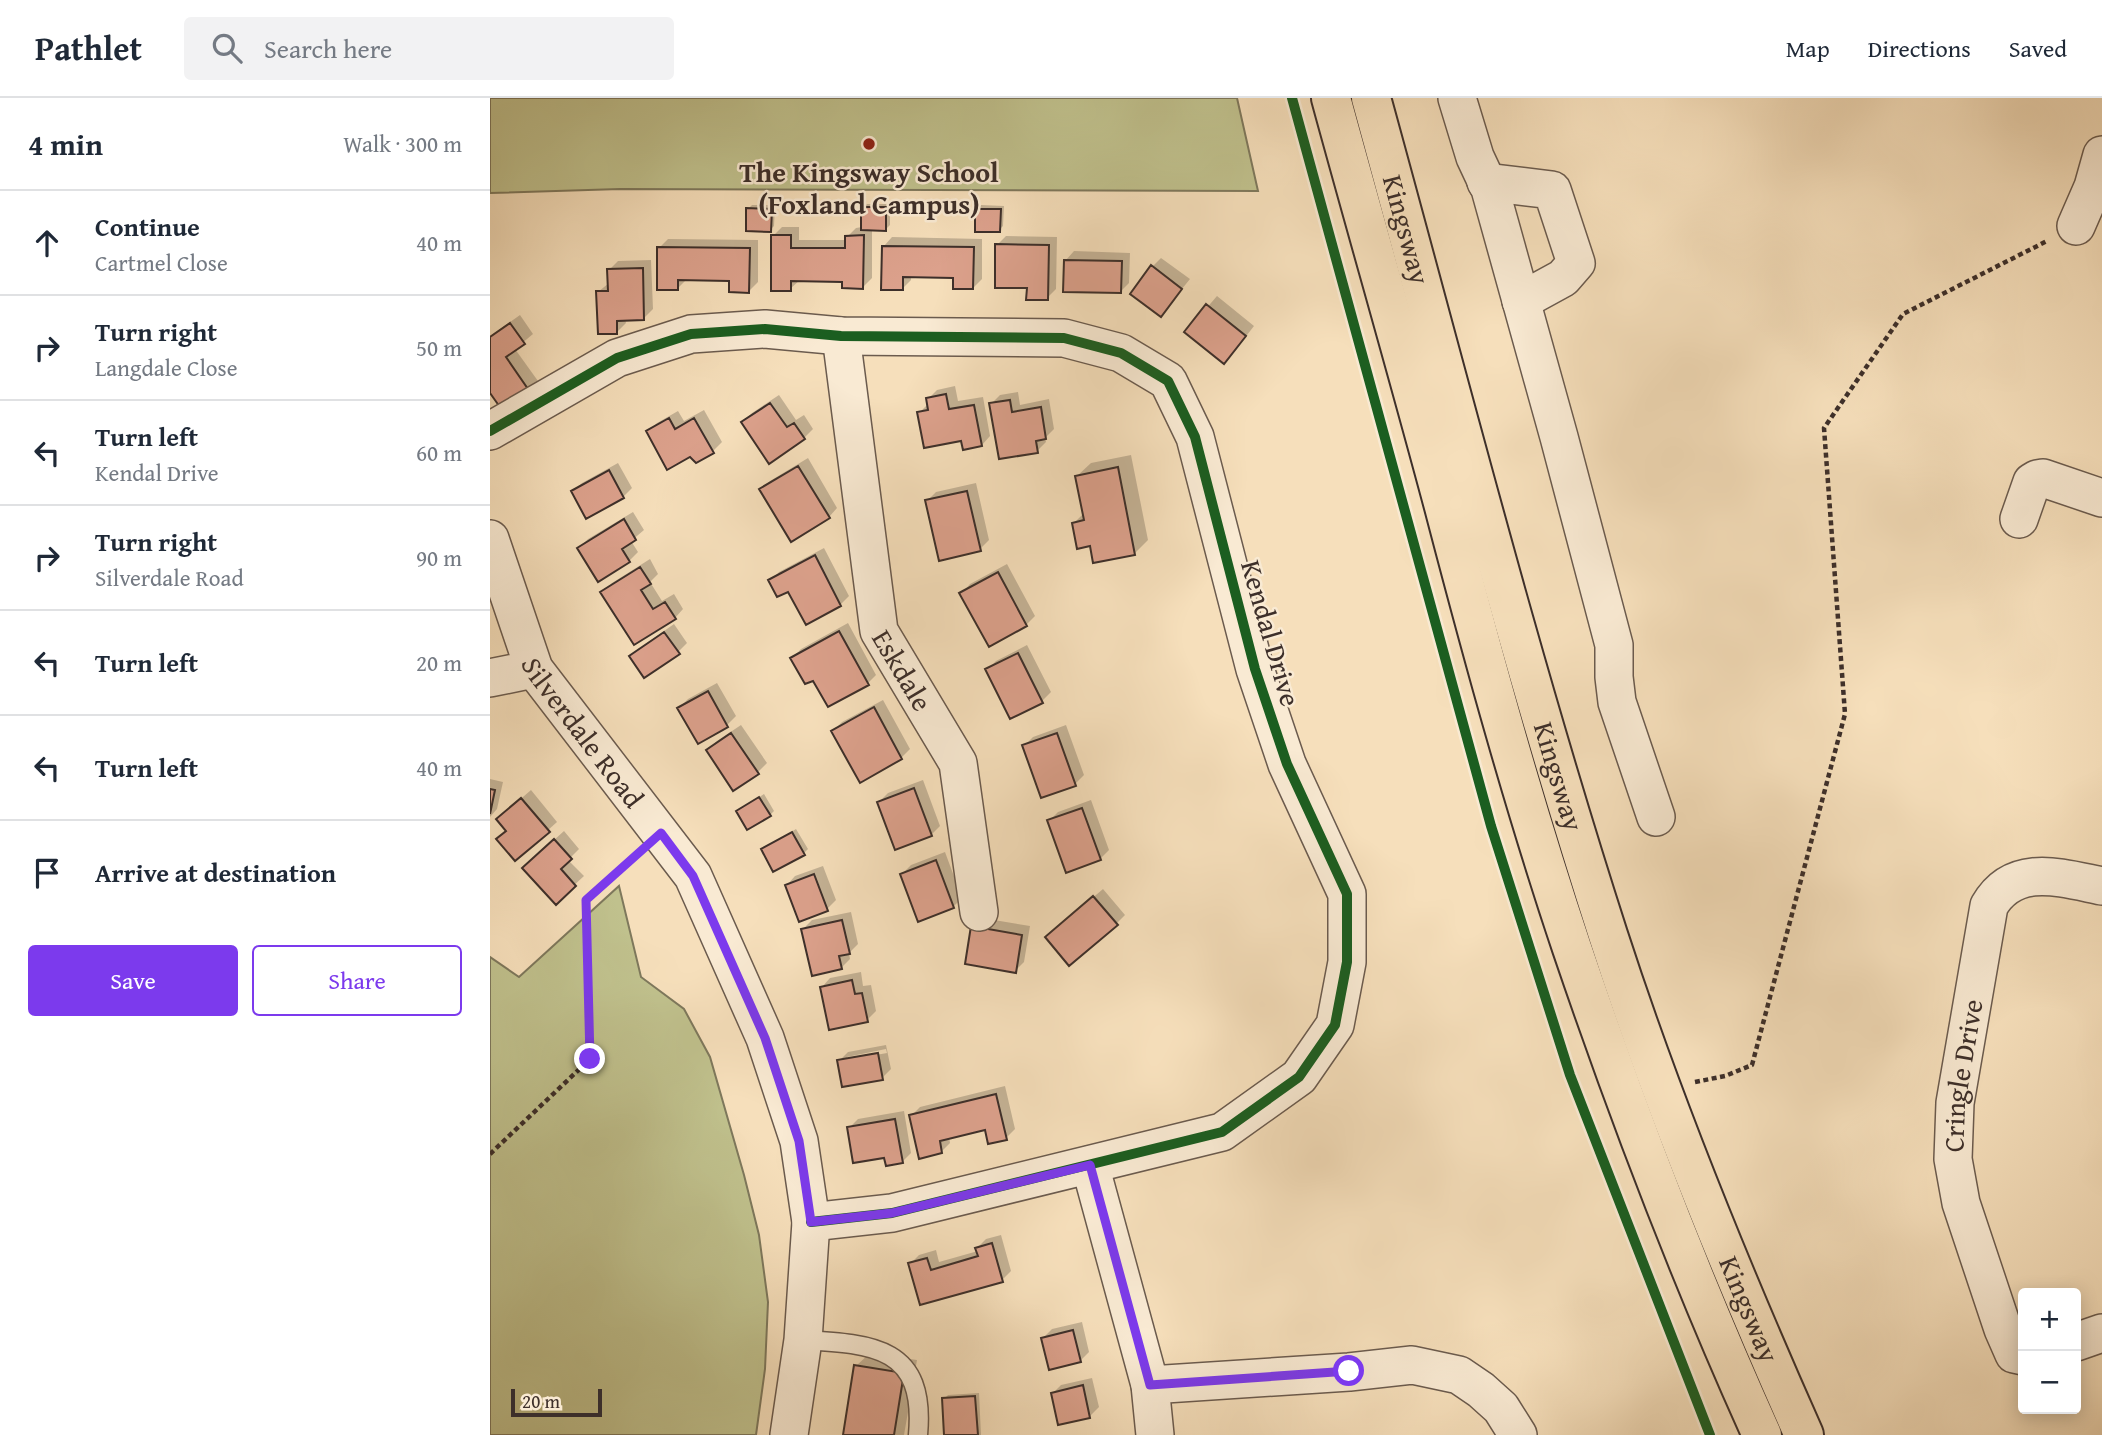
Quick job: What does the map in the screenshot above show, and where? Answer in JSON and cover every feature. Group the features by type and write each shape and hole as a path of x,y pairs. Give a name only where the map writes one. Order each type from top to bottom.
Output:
{"highway":[{"name":"Kingsway","path":"1331,98 1475,628 1571,945 1686,1259 1762,1435"},
{"name":"Kingsway","path":"1371,98 1517,636 1609,936 1662,1089 1723,1248 1804,1435"}],"street":[{"path":"1457,98 1475,157 1486,182 1521,301 1614,645 1617,702 1656,817"},
{"path":"2076,226 2093,187 2102,155"},
{"path":"1486,182 1552,190 1576,263 1563,278 1521,301"},
{"name":"Kendal Drive","path":"490,431 617,358 691,334 765,328 841,336 1064,338 1121,353 1168,381 1195,437 1255,669 1287,764 1348,894 1347,962 1335,1025 1299,1077 1222,1132 892,1213 811,1222"},
{"name":"Eskdale","path":"841,336 879,631 958,763 979,912"},
{"path":"2019,519 2032,482 2036,479 2043,478 2102,498"},
{"name":"Silverdale Road","path":"490,539 534,669 693,876 765,1038 799,1141 811,1222 803,1340 789,1435"},
{"path":"490,678 534,669"},
{"name":"Cringle Drive","path":"2018,1355 2014,1354 2003,1329 1961,1203 1953,1159 1955,1103 1989,906 1995,895 2012,883 2032,876 2064,878 2102,886"},
{"path":"1090,1165 1150,1385 1155,1435"},
{"path":"2081,1340 2102,1333"},
{"path":"1150,1385 1412,1365 1459,1375 1470,1382 1501,1408 1518,1435"}],"lane":[{"path":"803,1340 855,1343 888,1354 905,1368 914,1382 918,1400 918,1435"}],"path":[{"path":"1662,1089 1725,1076 1752,1065 1845,713 1824,428 1903,314 2076,226"},
{"path":"490,1154 590,1059 586,900 661,833"}],"green space":[{"name":"The Kingsway School (Foxland Campus)","path":"490,98 1237,98 1258,191 620,189 490,193"},
{"path":"619,886 641,977 684,1009 710,1057 759,1235 768,1302 765,1369 756,1435 490,1435 490,957 519,977"}],"building":[{"path":"861,207 886,207 886,231 861,230"},
{"path":"746,208 772,209 771,232 746,231"},
{"path":"975,209 1001,209 1000,232 975,232"},
{"path":"771,235 791,235 791,248 845,248 845,236 864,235 863,289 842,288 842,282 791,281 791,291 771,291"},
{"path":"995,244 1049,245 1048,300 1026,300 1027,288 995,288"},
{"path":"882,246 974,247 973,289 953,289 953,278 903,277 903,290 881,290"},
{"path":"657,247 750,248 749,293 729,292 729,281 678,280 678,290 657,290"},
{"path":"1064,260 1122,261 1121,293 1063,292"},
{"path":"1151,265 1182,289 1161,317 1130,294"},
{"path":"643,268 644,320 617,321 617,334 598,334 596,291 608,291 607,269"},
{"path":"1206,304 1246,336 1224,364 1184,332"},
{"path":"510,323 525,344 506,357 530,392 502,410 490,393 490,337"},
{"path":"946,394 949,409 974,405 982,446 963,450 961,441 924,448 917,412 928,410 926,398"},
{"path":"1010,400 1012,412 1041,407 1046,439 1036,441 1038,453 999,459 989,403"},
{"path":"770,403 787,427 794,423 805,439 769,464 741,422"},
{"path":"669,418 675,429 694,418 714,453 696,463 690,457 667,470 646,431"},
{"path":"798,466 830,518 791,542 759,489"},
{"path":"1118,467 1135,555 1093,563 1090,546 1077,549 1072,523 1084,520 1075,476"},
{"path":"609,470 624,498 586,519 571,491"},
{"path":"967,491 981,551 939,561 925,500"},
{"path":"624,519 636,540 622,549 630,562 598,582 577,548"},
{"path":"815,555 841,606 806,625 788,592 777,597 768,580"},
{"path":"640,567 651,584 641,590 653,609 665,602 676,619 634,645 600,592"},
{"path":"998,572 1027,626 989,647 959,593"},
{"path":"839,631 869,685 828,707 813,681 805,684 790,658"},
{"path":"664,632 680,654 644,678 629,656"},
{"path":"1018,653 1043,703 1010,719 985,669"},
{"path":"708,691 728,727 698,744 677,708"},
{"path":"874,707 902,759 860,783 831,731"},
{"path":"731,733 759,774 733,791 706,750"},
{"path":"1057,733 1076,786 1041,798 1022,745"},
{"path":"914,788 932,836 895,850 877,802"},
{"path":"490,789 495,790 490,814"},
{"path":"759,797 771,816 747,830 736,811"},
{"path":"521,798 550,832 515,861 496,839 506,831 496,819"},
{"path":"1082,808 1101,860 1066,873 1047,820"},
{"path":"792,832 805,855 773,872 761,849"},
{"path":"554,839 572,859 561,869 576,886 556,905 522,868"},
{"path":"936,860 954,908 918,922 900,874"},
{"path":"814,874 828,911 799,922 785,885"},
{"path":"1093,896 1118,925 1069,966 1045,937"},
{"path":"842,920 850,954 839,956 842,969 812,976 801,929"},
{"path":"971,926 1022,935 1016,973 965,964"},
{"path":"852,980 855,994 862,993 868,1022 829,1030 820,987"},
{"path":"878,1053 883,1080 842,1087 837,1060"},
{"path":"996,1094 1007,1140 988,1144 985,1130 940,1141 942,1153 919,1159 909,1115"},
{"path":"895,1119 903,1163 886,1166 884,1158 853,1163 847,1127"},
{"path":"992,1243 1003,1282 920,1305 908,1263 927,1258 931,1270 978,1256 975,1248"},
{"path":"1073,1330 1081,1362 1049,1370 1041,1338"},
{"path":"854,1365 904,1373 894,1435 843,1435"},
{"path":"1083,1385 1090,1418 1058,1425 1051,1393"},
{"path":"975,1396 978,1435 944,1435 942,1398"}],"cycle path":[{"path":"1292,98 1491,826 1570,1075 1710,1435"},
{"path":"490,431 617,358 691,334 765,329 841,336 1064,338 1121,353 1168,381 1195,437 1255,669 1287,764 1347,894 1347,962 1335,1025 1299,1077 1222,1132 892,1213 811,1222"}],"place":[{"name":"The Kingsway School (Foxland Campus)","path":"869,144"}],"route":[{"path":"590,1059 586,900 661,833 693,876 765,1038 799,1141 811,1222 892,1213 1090,1165 1150,1385 1349,1371"}]}
